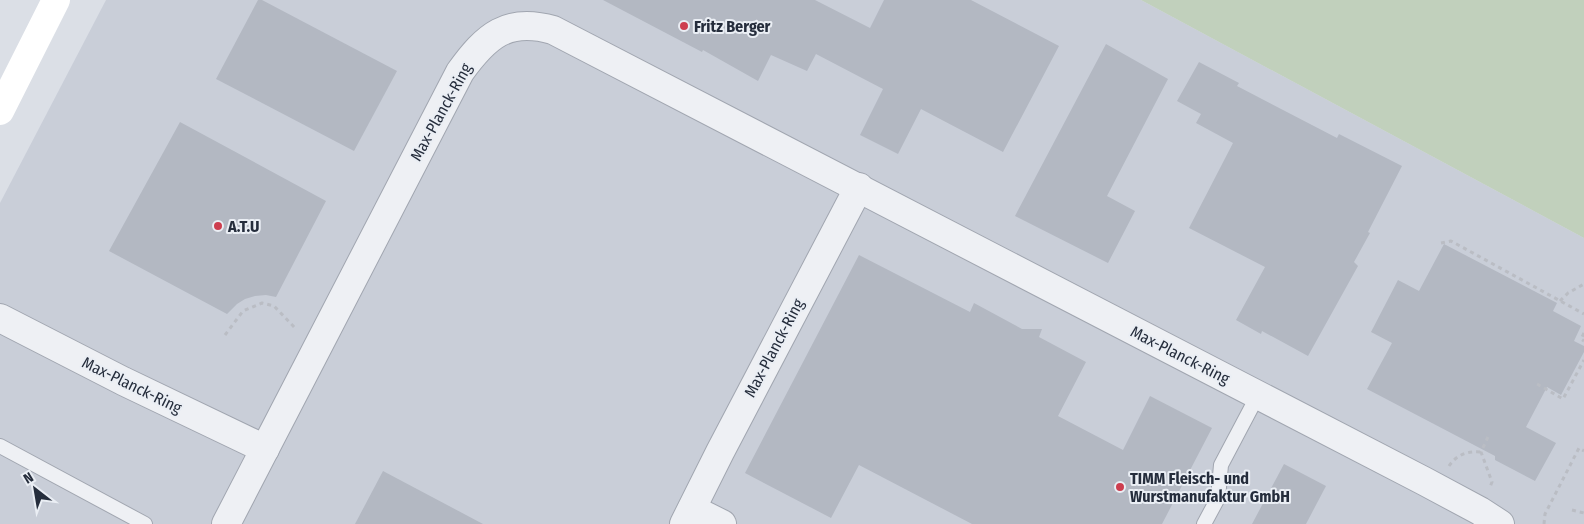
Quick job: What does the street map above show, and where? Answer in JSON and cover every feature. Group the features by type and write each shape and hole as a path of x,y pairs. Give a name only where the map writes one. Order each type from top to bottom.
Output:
{"main road":[{"path":"0,111 56,0"}],"street":[{"name":"Max-Planck-Ring","path":"226,524 460,72 489,39 500,32 526,25 553,30 1490,518"},
{"name":"Max-Planck-Ring","path":"722,524 688,516 858,188"},
{"name":"Max-Planck-Ring","path":"0,318 114,377 265,449"}],"lane":[{"path":"1204,524 1218,498 1221,465 1258,396"},
{"path":"0,446 145,524"}],"path":[{"path":"1441,243 1451,241 1584,314"},
{"path":"1560,301 1568,293 1584,284"},
{"path":"225,335 243,311 262,303 274,306 293,328 321,343"},
{"path":"1584,333 1581,339 1584,341"},
{"path":"1537,384 1563,399 1584,360"},
{"path":"1488,437 1481,452 1492,482 1490,518"},
{"path":"1544,524 1545,514 1579,448 1584,451"},
{"path":"1572,510 1584,512"}],"shaded area":[{"path":"106,0 1141,0 1584,238 1584,524 0,524 0,203"}],"green space":[{"path":"1141,0 1584,0 1584,238"}],"building":[{"path":"258,0 262,0 397,71 354,151 216,79"},
{"path":"603,0 815,0 870,28 884,0 971,0 1059,46 1003,152 921,109 898,154 860,135 883,89 816,54 807,71 771,55 758,81 703,50 702,52"},
{"path":"1106,44 1168,79 1107,196 1135,211 1108,263 1015,216"},
{"path":"1199,62 1239,83 1237,86 1337,138 1339,134 1402,166 1354,262 1358,266 1308,356 1262,331 1261,334 1236,320 1265,267 1189,228 1233,143 1196,123 1201,114 1177,101"},
{"name":"A.T.U","path":"180,122 326,201 276,297 266,295 245,299 227,314 109,251"},
{"path":"1444,244 1557,303 1553,311 1581,326 1574,341 1584,346 1584,352 1561,395 1547,387 1526,427 1556,443 1535,481 1495,460 1495,456 1367,389 1392,343 1371,332 1398,280 1419,291"},
{"path":"859,255 970,312 974,303 1022,329 1042,329 1039,337 1086,362 1058,416 1123,450 1150,396 1212,428 1162,524 972,524 859,465 831,518 745,473"},
{"path":"1284,464 1326,486 1306,524 1252,524"},
{"path":"383,471 483,524 355,524"}],"place":[{"name":"Fritz Berger","path":"684,26"},
{"name":"A.T.U","path":"218,226"},
{"name":"TIMM Fleisch- und Wurstmanufaktur GmbH","path":"1120,487"}]}
